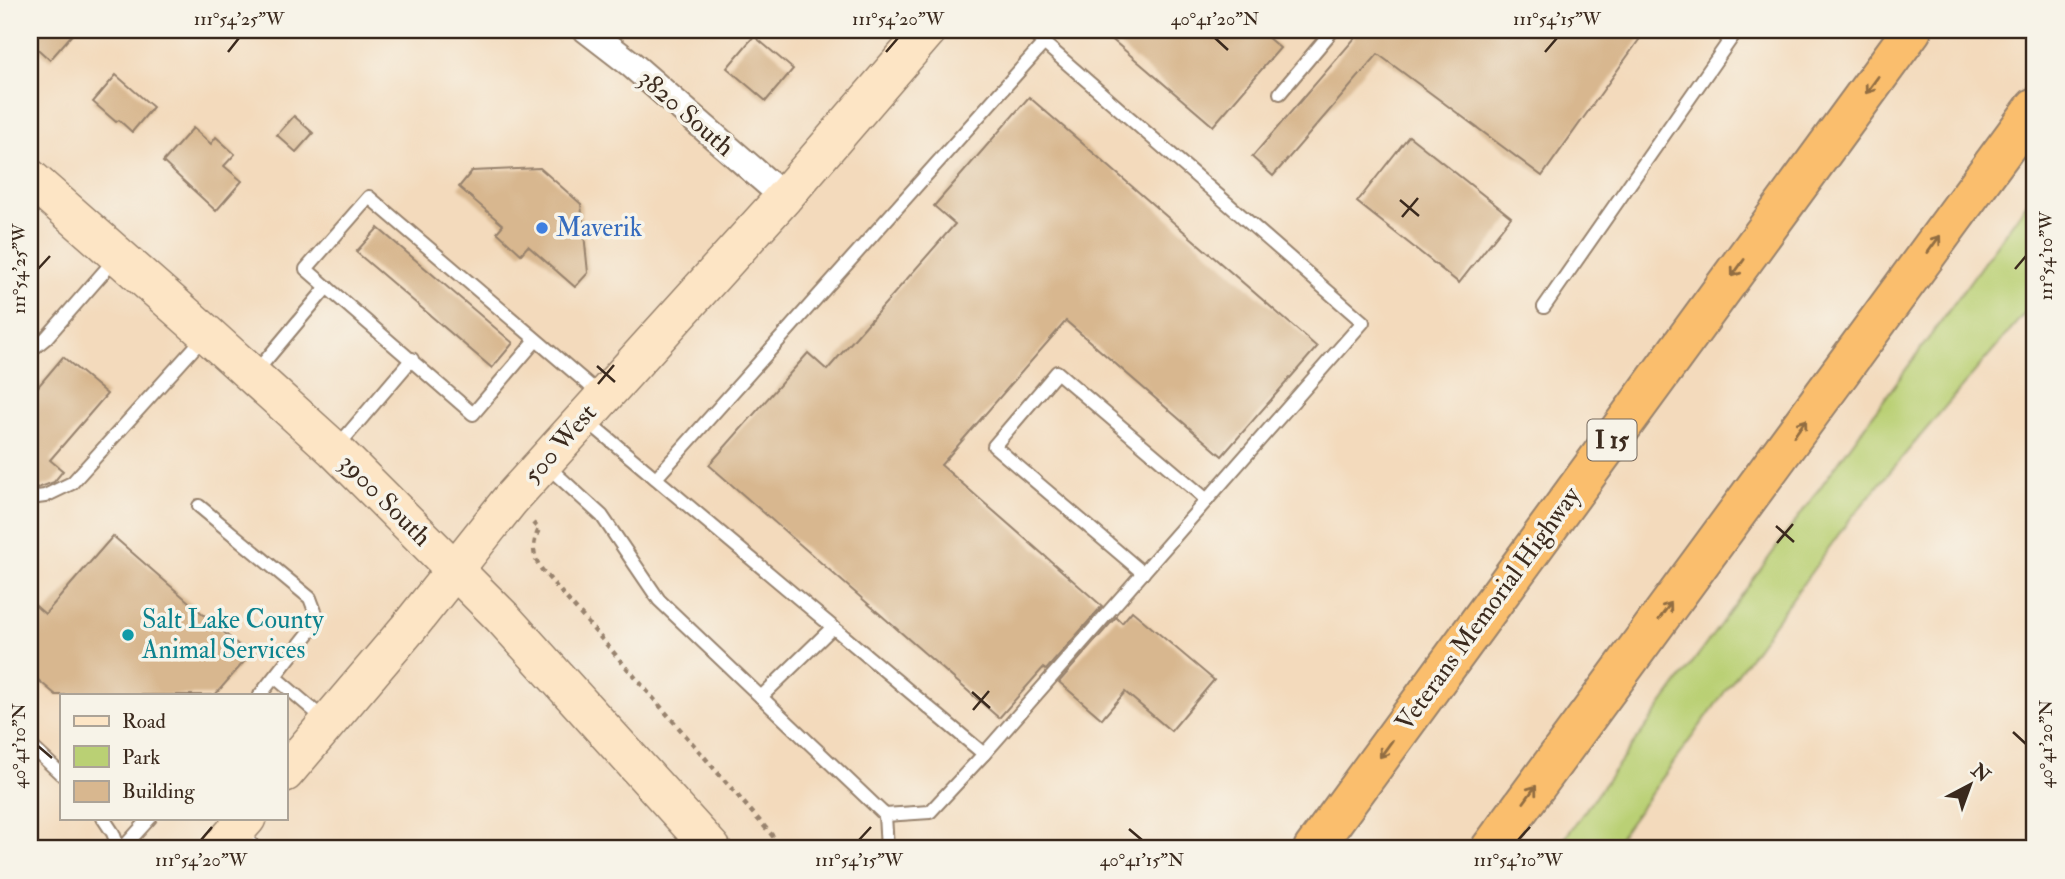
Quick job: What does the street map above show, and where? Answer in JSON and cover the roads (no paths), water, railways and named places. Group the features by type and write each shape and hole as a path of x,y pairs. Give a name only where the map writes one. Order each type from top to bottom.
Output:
{"highway":[{"name":"Veterans Memorial Highway","path":"1312,849 1912,30"},
{"path":"1490,849 2035,107"}],"main road":[{"name":"500 West","path":"287,772 510,500 784,197 928,30"},
{"name":"3900 South","path":"30,178 335,450 455,569 594,717 712,849"}],"street":[{"name":"3820 South","path":"587,30 631,64 784,197"}],"lane":[{"path":"885,815 930,812 1363,322 1029,30"},
{"path":"1280,93 1334,30"},
{"path":"1544,307 1737,30"},
{"path":"656,478 1044,43"},
{"path":"536,340 473,414 306,269 369,197 536,340 656,478 984,754"},
{"path":"30,351 46,338 119,256"},
{"path":"253,375 327,287"},
{"path":"30,498 45,496 72,482 207,334"},
{"path":"335,450 412,359"},
{"path":"1143,573 994,446 1057,372 1207,500"},
{"path":"544,463 602,516 659,600 885,815 887,849"},
{"path":"199,506 310,598 316,614 312,629 261,694"},
{"path":"761,697 832,627"},
{"path":"276,678 328,723"},
{"path":"30,745 60,773"},
{"path":"104,820 120,849 148,820"}],"place":[{"name":"Maverik","path":"542,228"},
{"name":"Salt Lake County Animal Services","path":"128,635"}]}
